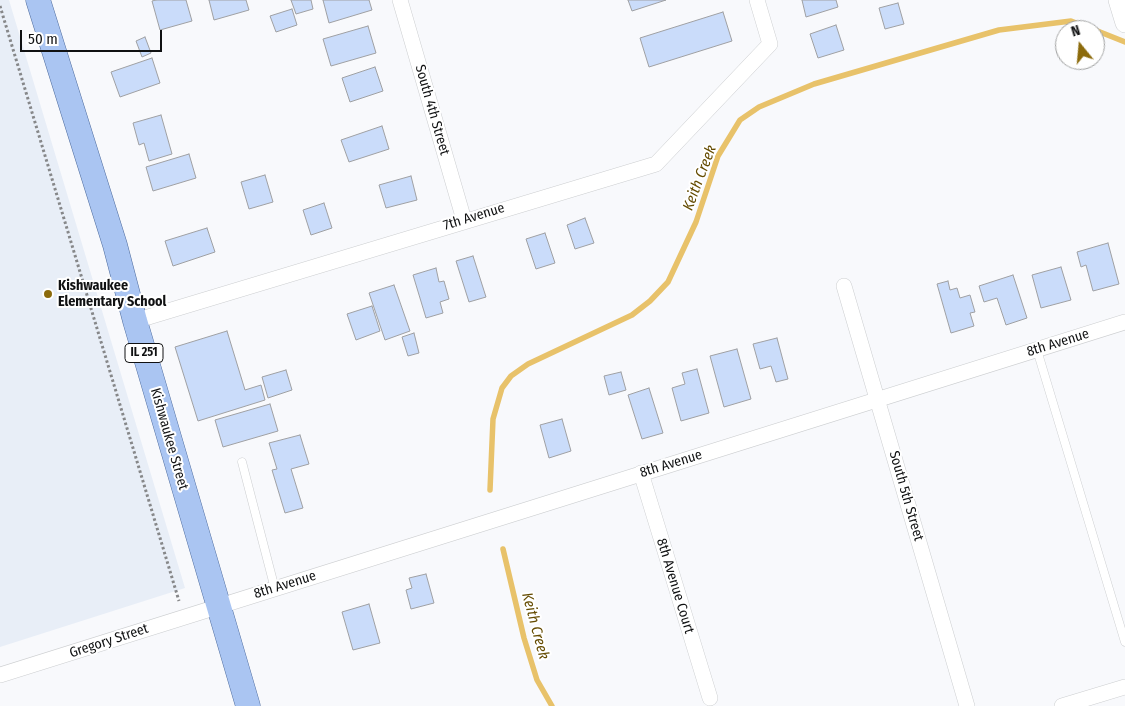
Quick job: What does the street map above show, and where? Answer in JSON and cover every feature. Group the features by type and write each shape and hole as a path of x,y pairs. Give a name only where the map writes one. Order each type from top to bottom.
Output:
{"main road":[{"name":"Kishwaukee Street","path":"38,0 116,245 135,321 248,706"}],"street":[{"name":"South 4th Street","path":"400,0 464,220"},
{"name":"7th Avenue","path":"135,321 464,220 656,164 770,44 757,0"},
{"path":"1118,0 1125,23"},
{"name":"South 5th Street","path":"844,286 967,706"},
{"name":"8th Avenue","path":"218,606 1125,322"},
{"name":"8th Avenue Court","path":"640,473 710,698"},
{"name":"Gregory Street","path":"0,675 218,606"},
{"path":"1062,706 1125,686"}],"lane":[{"path":"1037,350 1125,642"},
{"path":"242,462 275,589"}],"path":[{"path":"0,6 184,617"}],"shaded area":[{"name":"Kishwaukee Elementary School","path":"0,0 9,0 185,588 0,647"}],"building":[{"path":"186,0 192,21 160,30 152,1"},
{"path":"209,0 246,0 249,10 214,20"},
{"path":"291,0 311,0 313,9 296,14"},
{"path":"323,0 369,0 372,10 329,23"},
{"path":"628,0 666,0 632,11"},
{"path":"802,0 836,0 838,7 806,17"},
{"path":"898,3 904,24 885,29 879,8"},
{"path":"292,9 297,25 276,32 270,16"},
{"path":"723,12 732,41 649,67 640,38"},
{"path":"836,25 844,50 818,58 810,34"},
{"path":"368,26 376,53 331,66 323,39"},
{"path":"145,37 151,53 142,57 136,41"},
{"path":"152,58 160,83 120,97 111,72"},
{"path":"375,67 383,91 350,102 342,78"},
{"path":"161,115 172,154 149,161 144,143 139,145 133,123"},
{"path":"382,126 389,149 349,162 341,140"},
{"path":"189,154 196,178 153,191 146,167"},
{"path":"265,175 273,202 249,209 241,182"},
{"path":"411,176 417,200 386,208 379,185"},
{"path":"324,203 332,228 311,235 303,210"},
{"path":"585,218 594,243 575,249 567,225"},
{"path":"207,228 215,252 173,266 165,241"},
{"path":"545,233 555,263 536,269 526,239"},
{"path":"1108,243 1119,284 1093,291 1086,265 1081,267 1077,252"},
{"path":"473,256 486,297 469,302 456,261"},
{"path":"1061,267 1071,300 1041,308 1032,275"},
{"path":"436,268 439,282 444,281 449,299 440,302 443,313 426,318 413,275"},
{"path":"1013,275 1027,318 1006,325 997,298 984,302 979,286"},
{"path":"948,281 950,290 957,288 960,298 970,295 975,312 970,313 974,326 951,333 937,284"},
{"path":"394,285 410,331 385,340 369,293"},
{"path":"372,306 380,331 356,340 347,314"},
{"path":"227,331 245,390 261,385 265,400 198,421 175,347"},
{"path":"414,333 419,353 408,356 402,337"},
{"path":"777,338 788,379 776,382 771,366 760,369 753,344"},
{"path":"737,349 751,399 724,407 710,356"},
{"path":"697,369 709,413 681,421 672,388 685,384 682,373"},
{"path":"286,370 292,390 268,398 262,377"},
{"path":"621,372 626,390 609,395 604,376"},
{"path":"649,388 663,433 642,439 628,395"},
{"path":"270,404 278,431 223,447 215,420"},
{"path":"562,419 571,451 549,458 540,425"},
{"path":"300,435 309,464 291,469 303,508 285,513 272,470 277,469 269,443"},
{"path":"426,574 434,603 411,609 406,590 412,588 409,578"},
{"path":"369,604 380,643 353,650 342,612"}],"waterway":[{"name":"Keith Creek","path":"490,490 493,419 502,388 511,376 528,364 632,315 650,301 668,282 696,222 718,156 740,120 759,107 814,84 999,30 1055,23"},
{"name":"Keith Creek","path":"1105,34 1125,42"},
{"name":"Keith Creek","path":"503,549 524,638 537,680 552,706"}],"place":[{"name":"Kishwaukee Elementary School","path":"48,294"}]}
